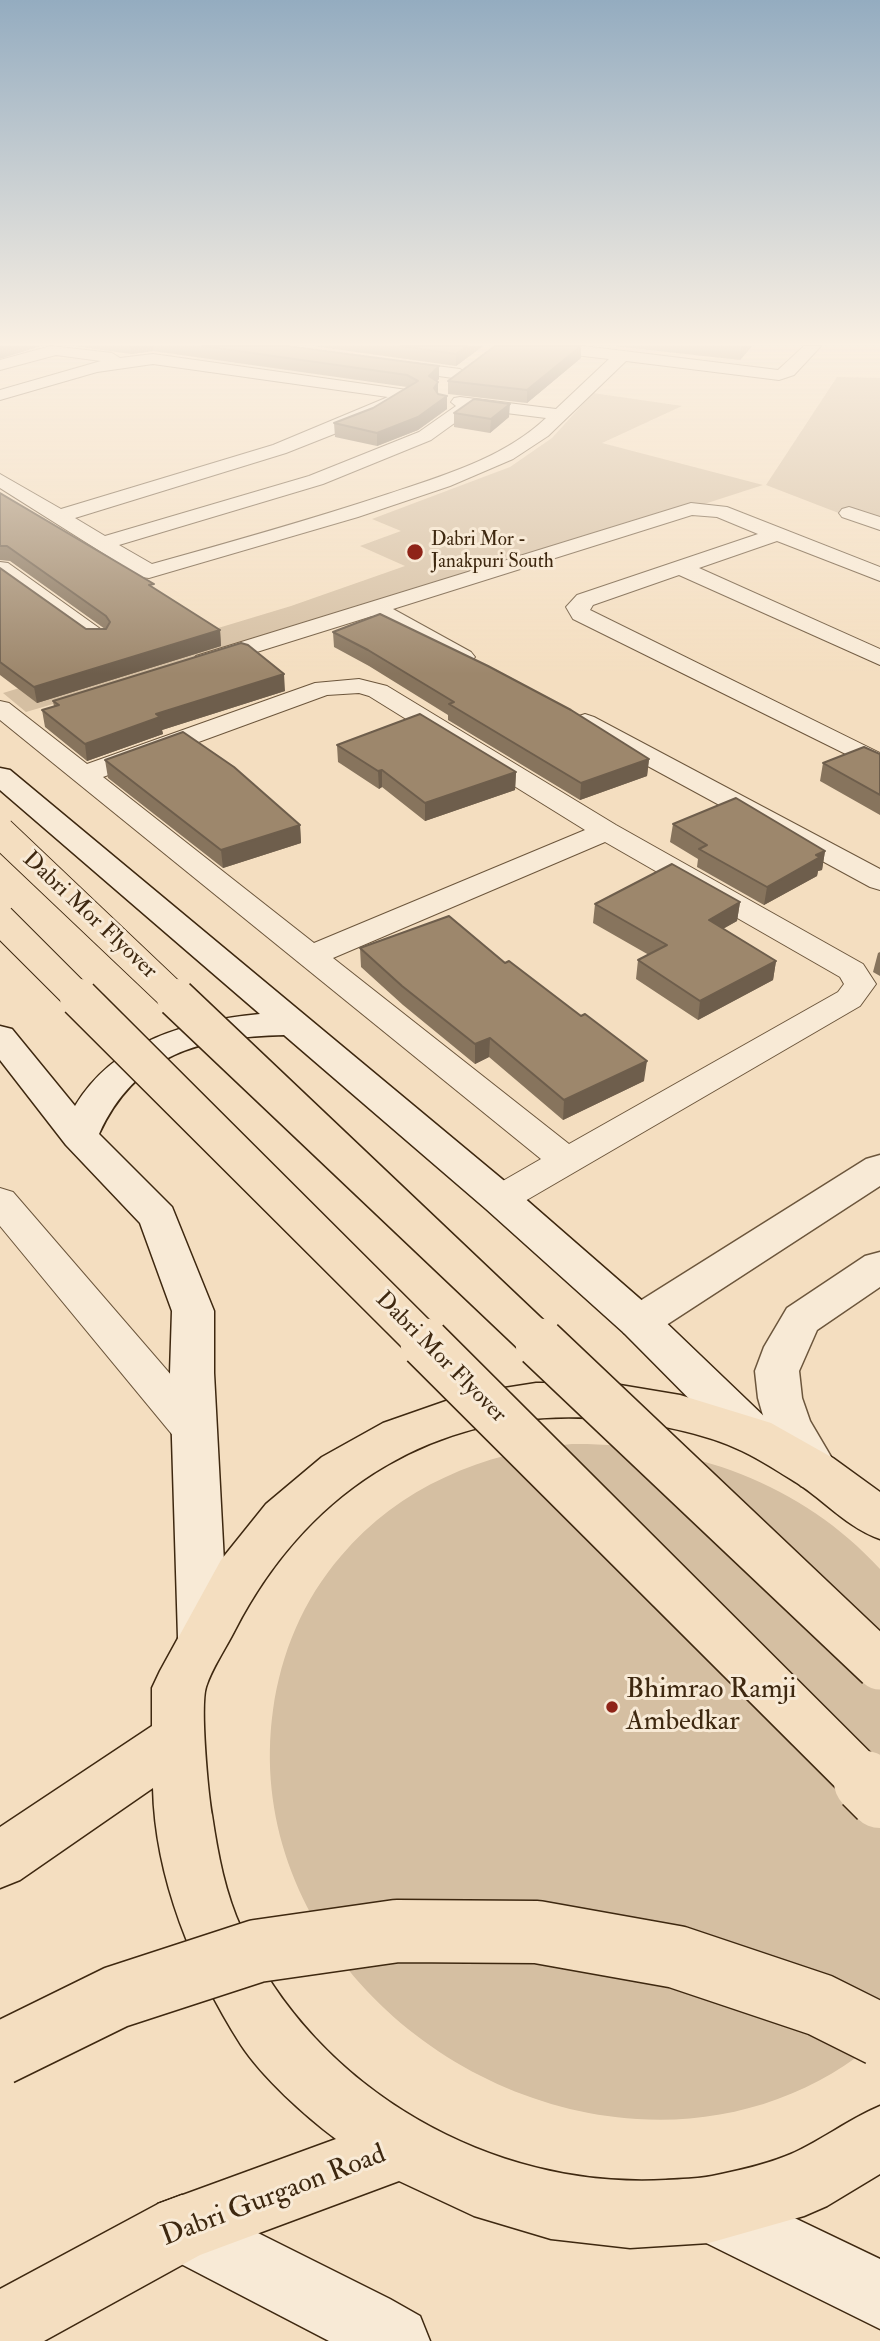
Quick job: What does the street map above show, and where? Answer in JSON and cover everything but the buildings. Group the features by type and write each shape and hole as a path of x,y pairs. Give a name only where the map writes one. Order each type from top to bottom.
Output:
{"main road":[{"path":"0,776 500,1199 639,1322 755,1436"},
{"name":"Dabri Mor Flyover","path":"0,832 880,1665"},
{"name":"Dabri Mor Flyover","path":"0,919 880,1797"},
{"path":"79,1136 88,1111 104,1087 126,1067 155,1050 187,1036 221,1028 292,1024"},
{"path":"0,1037 79,1136 158,1217 193,1311 204,1638"},
{"path":"639,1322 880,1168"},
{"path":"817,1472 789,1426 780,1398 777,1371 786,1347 802,1319 880,1267"},
{"path":"880,1518 817,1472 755,1436 680,1413 608,1401 536,1401 466,1412 399,1436 338,1471 283,1518 238,1575 178,1688 181,1794 192,1872 220,1949 264,2025 325,2092 401,2148 474,2183 551,2206 630,2215 709,2210 804,2183 880,2138"},
{"path":"0,1860 179,1739"},
{"path":"0,2054 116,1997 257,1951 397,1931 537,1932 677,1957 820,2005 880,2035"},
{"name":"Dabri Gurgaon Road","path":"0,2327 183,2228 401,2148"},
{"path":"709,2210 880,2295"},
{"path":"183,2228 366,2323 395,2341"}],"street":[{"path":"60,516 264,455"},
{"path":"103,543 316,480 377,455"},
{"path":"0,480 149,572 351,513 443,482 505,455"},
{"path":"179,669 691,509 720,511 880,575"},
{"path":"849,513 880,524"},
{"path":"777,534 678,566 585,600 577,607 581,614 880,763"},
{"path":"678,566 880,658"},
{"path":"0,568 98,638"},
{"path":"373,608 481,666"},
{"path":"83,775 324,688 359,686 378,691 606,831 852,971 860,984 849,999 500,1199"},
{"path":"566,712 880,881"},
{"path":"18,714 83,775 567,1161"},
{"path":"311,956 606,831"},
{"path":"0,1201 195,1432"}],"shaded area":[{"path":"527,455 649,455 763,485 417,597 26,712 3,693 291,606 405,566 360,546 401,531 372,519 510,467"},
{"path":"786,455 880,455 880,529 766,485"},
{"path":"572,1444 658,1451 699,1460 740,1474 778,1491 815,1513 849,1539 880,1569 880,2038 827,2076 767,2103 735,2112 670,2120 637,2119 561,2107 489,2080 423,2041 366,1990 321,1930 288,1863 272,1789 273,1710 288,1648 305,1609 327,1573 364,1532 416,1492 445,1477 507,1455"}],"place":[{"name":"Dabri Mor - Janakpuri South","path":"415,552"},
{"name":"Bhimrao Ramji Ambedkar","path":"612,1707"}]}
